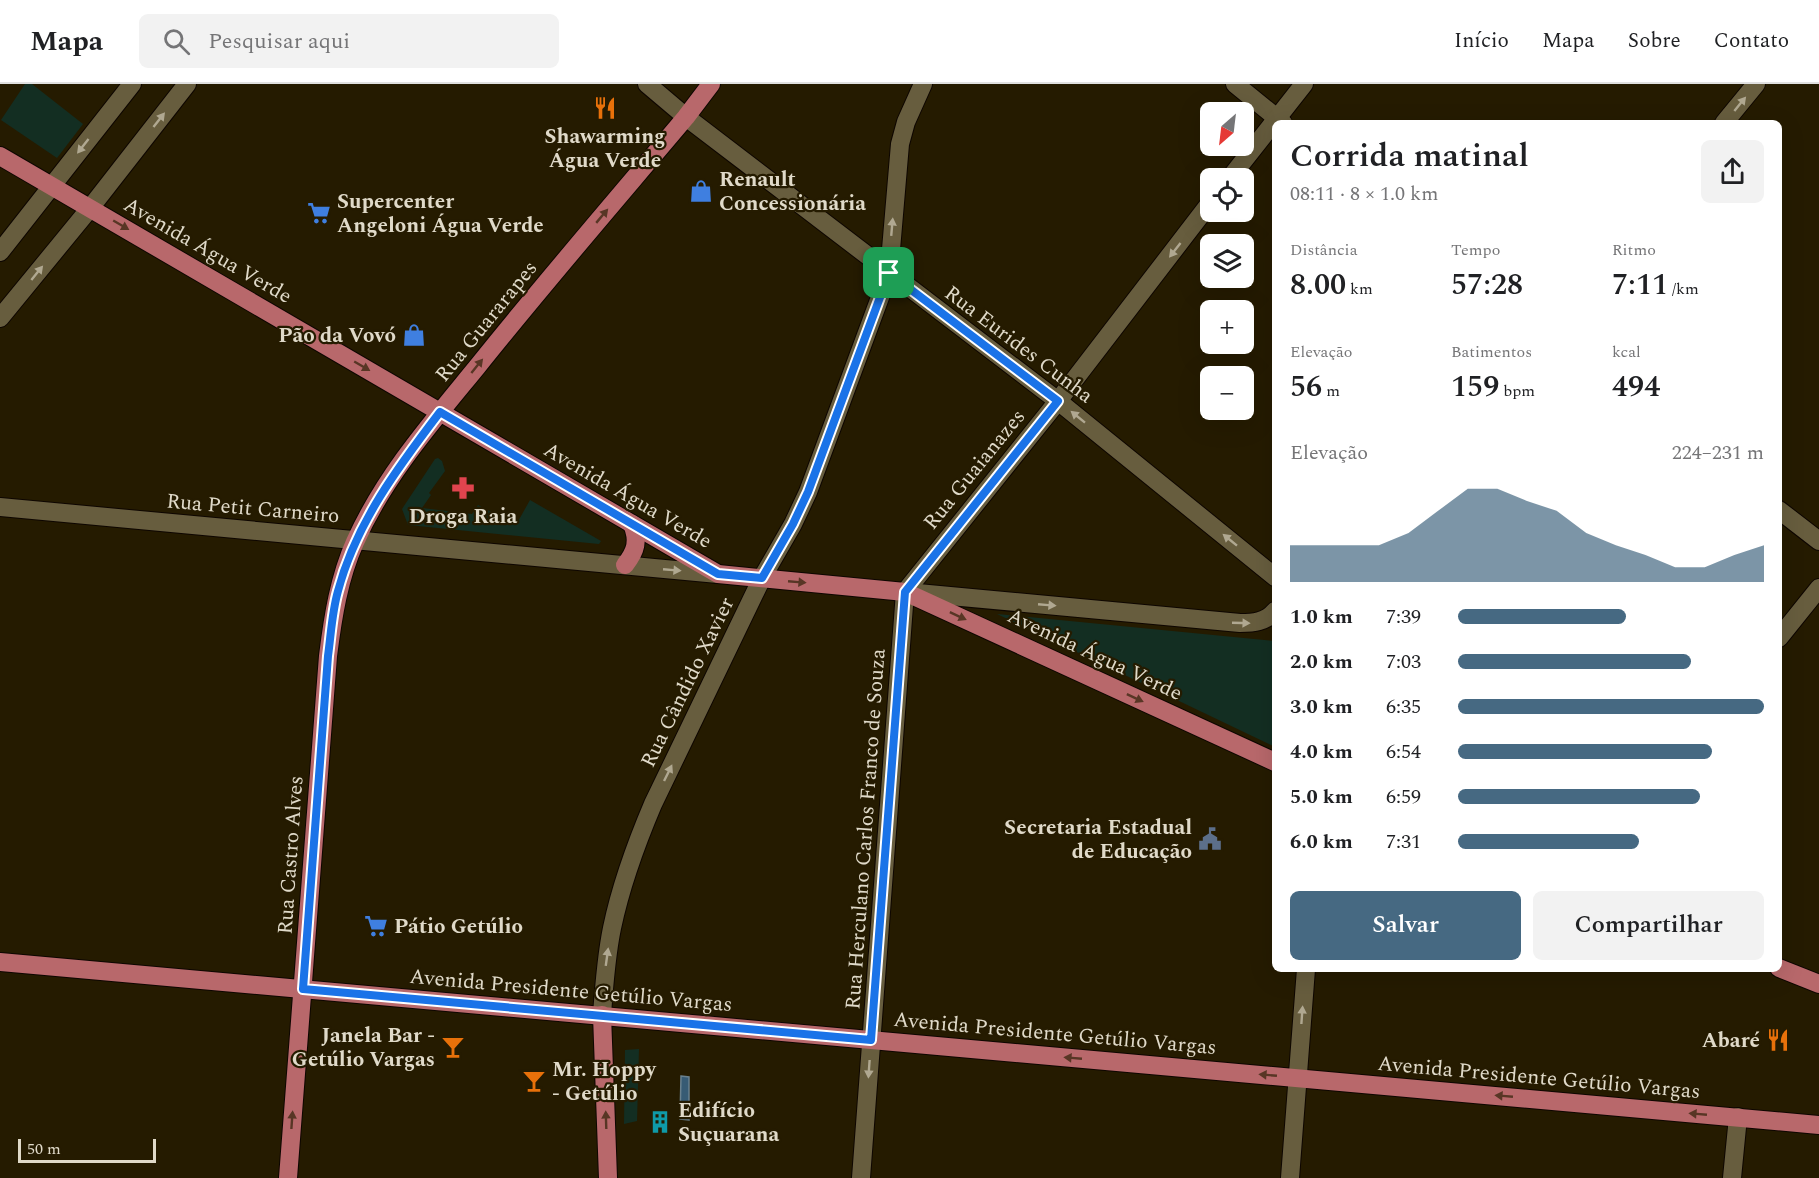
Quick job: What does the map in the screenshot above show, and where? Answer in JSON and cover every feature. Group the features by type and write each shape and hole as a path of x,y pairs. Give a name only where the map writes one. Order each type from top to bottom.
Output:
{"main road":[{"name":"Rua Guararapes","path":"356,540 397,469 440,412 711,84"},
{"name":"Avenida Água Verde","path":"0,156 718,574 905,592 1272,761"},
{"path":"625,566 637,546 637,536 632,524"},
{"name":"Rua Castro Alves","path":"288,1178 332,624 338,593 356,540"},
{"name":"Avenida Presidente Getúlio Vargas","path":"0,962 1819,1125"},
{"path":"1782,969 1819,984"},
{"name":"Rua Cândido Xavier","path":"602,1016 608,1178"}],"street":[{"path":"0,252 132,84"},
{"path":"0,318 187,84"},
{"name":"Rua Eurides Cunha","path":"647,84 686,117 1058,401 1272,575"},
{"name":"Rua Cândido Xavier","path":"602,1016 606,964 612,928 628,866 653,804 762,578 793,524 808,492 889,273 900,144 906,122 923,84"},
{"path":"1235,84 1280,120 1304,84"},
{"path":"1726,120 1756,84"},
{"path":"1239,168 1272,129"},
{"name":"Rua Guaianazes","path":"905,592 1058,401 1200,217"},
{"name":"Rua Petit Carneiro","path":"0,507 718,574"},
{"path":"1782,512 1819,541"},
{"path":"1782,634 1819,588"},
{"path":"905,592 1240,623 1264,620 1272,615"},
{"name":"Rua Herculano Carlos Franco de Souza","path":"861,1178 905,592"},
{"path":"1290,1178 1305,972"},
{"path":"1732,1178 1738,1117"}],"green space":[{"path":"25,84 32,84 83,124 57,158 1,120"},
{"path":"435,459 442,461 445,471 429,493 431,495 422,508 472,514 478,505 516,525 530,500 601,541 599,544 408,525 402,509"},
{"path":"997,614 1272,641 1272,746"},
{"path":"639,1049 637,1121 624,1124 625,1050"}],"water":[{"path":"681,1076 689,1077 689,1120 680,1119"}],"place":[{"name":"Shawarming Água Verde","path":"605,108"},
{"name":"Renault Concessionária","path":"701,191"},
{"name":"Supercenter Angeloni Água Verde","path":"319,213"},
{"name":"Pão da Vovó","path":"414,335"},
{"name":"Droga Raia","path":"463,488"},
{"name":"Secretaria Estadual de Educação","path":"1210,839"},
{"name":"Pátio Getúlio","path":"376,926"},
{"name":"Abaré","path":"1778,1040"},
{"name":"Janela Bar - Getúlio Vargas","path":"453,1047"},
{"name":"Mr. Hoppy - Getúlio","path":"534,1081"},
{"name":"Edifício Suçuarana","path":"660,1122"}],"route":[{"path":"889,273 1058,401 905,592 871,1040 303,989 328,656 338,593 356,540 369,514 397,469 440,412 718,574 762,578 793,524 808,492 889,273"}]}
